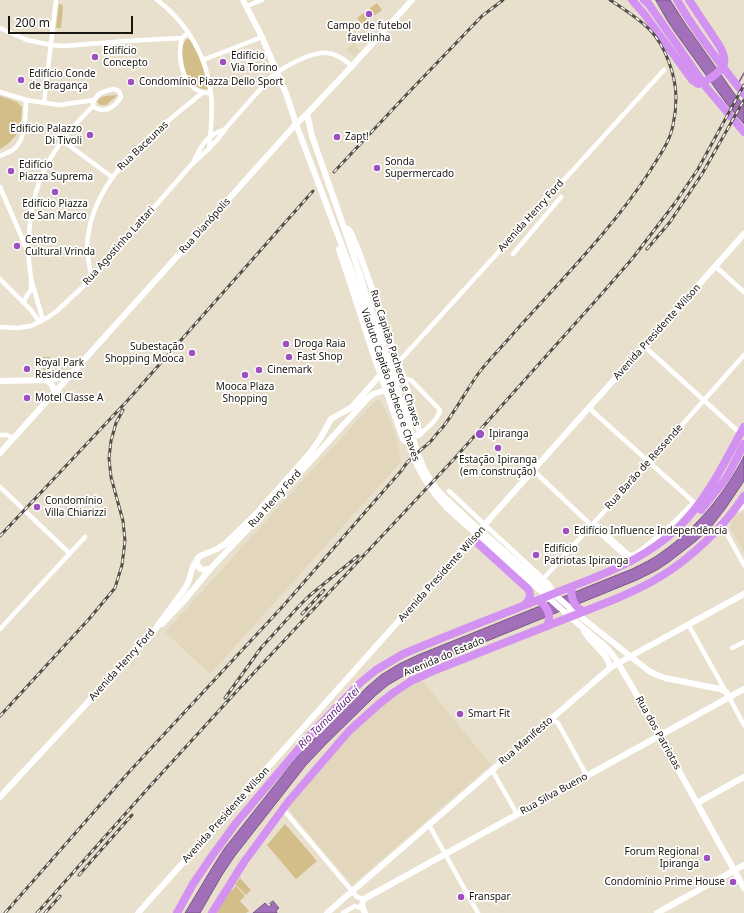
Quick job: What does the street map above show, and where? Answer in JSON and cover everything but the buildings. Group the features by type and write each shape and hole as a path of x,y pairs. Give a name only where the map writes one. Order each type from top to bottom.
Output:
{"highway":[{"path":"632,0 645,15 692,80 698,84 714,76 723,68 723,51 689,0"},
{"path":"677,0 715,57 744,94"},
{"path":"646,1 706,87 744,132"},
{"name":"Avenida do Estado","path":"681,525 718,473 742,430"},
{"name":"Avenida do Estado","path":"177,913 193,884 236,823 306,739 360,683 376,670 403,654 632,562 663,541 700,511 728,475 744,444"},
{"name":"Avenida do Estado","path":"212,913 240,868 283,809 349,731 379,704 411,681 439,668 577,614 640,588 660,578 699,547 722,525 744,496"},
{"path":"473,539 528,589 530,597 524,606"},
{"path":"538,581 535,595 537,601 545,606 549,612 547,626"},
{"path":"572,587 571,594 573,601 579,609 577,614"}],"main road":[{"name":"Rua Dianópolis","path":"0,452 55,393 296,124 352,66 412,0"},
{"name":"Rua Capitão Pacheco e Chaves","path":"245,3 262,37 287,96 296,124 358,288"},
{"name":"Rua Capitão Pacheco e Chaves","path":"307,114 312,136 344,227 360,254 404,379 420,434 408,440 404,440 386,390 340,251 338,244 339,237"},
{"path":"296,124 305,125 312,136"},
{"path":"316,175 320,173 325,174"},
{"name":"Avenida Presidente Wilson","path":"138,913 744,234"},
{"path":"339,237 347,245 353,244"},
{"name":"Rua Capitão Pacheco e Chaves","path":"353,244 361,278"},
{"path":"360,254 361,278"},
{"name":"Viaduto Capitão Pacheco e Chaves","path":"361,278 418,454 430,480 440,494 538,581 551,595"},
{"name":"Viaduto Capitão Pacheco e Chaves","path":"358,288 414,458 427,484 447,508 538,581"},
{"path":"211,568 201,570 198,567 197,559 202,555 221,548 238,532 310,452 320,439 331,419 354,406 381,374 398,361"},
{"path":"0,381 47,380 70,376"},
{"name":"Rua Henry Ford","path":"155,630 163,624 211,568 370,396 377,392 386,390 404,379"},
{"path":"47,380 54,388 55,393"},
{"path":"331,419 339,421 340,428"},
{"name":"Avenida Henry Ford","path":"0,797 155,630 184,590 197,559"},
{"name":"Rua Manifesto","path":"327,913 610,668 744,594"},
{"name":"Rua dos Patriotas","path":"551,595 649,671 661,677 720,689 727,695"},
{"name":"Rua dos Patriotas","path":"577,614 583,628 606,647 618,663 744,888"},
{"path":"583,628 587,637 606,656 610,668"},
{"path":"712,688 718,691 721,698 719,703"},
{"name":"Rua Silva Bueno","path":"364,899 719,703 727,695 744,689"},
{"path":"697,803 744,777"},
{"path":"660,912 744,865"},
{"path":"364,899 362,904 364,911"}],"street":[{"path":"44,103 56,0"},
{"path":"157,0 178,19 200,52 203,60 211,93 210,136 208,149"},
{"path":"245,3 262,0"},
{"path":"0,28 27,40 50,45 64,46 182,38 188,33"},
{"path":"203,60 262,37"},
{"path":"182,38 179,54 182,70 193,87 202,93 211,93"},
{"path":"192,164 222,134 277,72 314,54 320,53 336,55 352,66"},
{"name":"Avenida Henry Ford","path":"398,361 664,70"},
{"path":"41,321 28,252 29,228 36,191 44,170 77,122 93,106 94,100 98,94 112,90 117,90 120,93 121,96 119,100 107,110 98,110 93,106"},
{"path":"0,92 26,100 59,105 94,100"},
{"name":"Rua Baceunas","path":"92,278 87,247 90,226 94,212 112,177 149,137 202,93"},
{"path":"0,156 14,149 21,139 25,125 26,100"},
{"path":"192,164 203,143 210,136 225,129"},
{"path":"63,141 112,177"},
{"name":"Rua Agostinho Lattari","path":"0,327 25,328 36,324 58,311 92,278 192,164"},
{"path":"0,187 28,252"},
{"path":"513,254 561,197"},
{"path":"715,266 744,292"},
{"path":"0,279 30,308 41,321"},
{"path":"24,302 26,296 31,290 32,279"},
{"path":"30,308 36,304 37,301"},
{"path":"644,346 704,400 742,430"},
{"name":"Rua Barão de Ressende","path":"538,581 593,524 744,355"},
{"path":"404,379 412,381 440,410 436,417 420,434"},
{"path":"533,470 593,524 628,554 632,555 637,553 664,532 696,504 650,461 589,408"},
{"path":"0,435 7,435 13,438"},
{"path":"0,487 69,553"},
{"path":"450,491 485,525 538,581"},
{"path":"732,513 744,506"},
{"path":"593,524 632,562"},
{"path":"722,525 744,566"},
{"path":"0,629 85,537"},
{"path":"688,624 744,725"},
{"path":"732,648 744,642"},
{"path":"551,719 558,723 587,776"},
{"path":"492,770 517,814"},
{"path":"283,809 357,897 364,899"},
{"path":"429,824 478,913"},
{"path":"343,913 354,906 364,911"}],"shaded area":[{"path":"656,0 670,0 736,96 744,105 744,124 726,103 675,32"},
{"name":"Campo de futebol favelinha","path":"377,3 382,10 362,24 357,18"},
{"path":"59,4 63,5 61,28 56,28"},
{"path":"187,39 189,39 193,44 199,56 208,89 202,89 194,85 184,70 182,63 182,50"},
{"path":"354,41 360,51 355,57 346,50"},
{"path":"118,95 106,105 100,105 97,102 103,97"},
{"path":"0,96 17,102 22,107 21,121 18,132 11,141 0,149"},
{"path":"43,357 50,357 50,371 43,372"},
{"path":"376,400 380,400 387,413 396,437 401,462 210,674 165,632"},
{"name":"Rio Tamanduateí","path":"744,456 744,481 725,509 711,527 696,541 657,570 637,580 423,667 388,685 375,696 306,765 234,857 200,913 185,913 224,849 297,757 381,675 418,655 632,569 655,557 675,543 709,509 728,484"},
{"path":"744,511 744,553 730,528 734,516"},
{"path":"422,680 491,765 352,885 290,811 290,804 357,728 389,700"},
{"path":"285,824 317,861 296,879 267,845"},
{"path":"240,878 251,890 246,895 235,884"},
{"path":"236,886 245,896 240,901 249,911 246,913 217,913 230,889 231,891"},
{"path":"273,901 279,908 276,911 277,913 253,913 265,903 269,907 272,905 270,904"}],"waterway":[{"path":"739,82 744,73"}],"railway":[{"path":"334,172 482,16 503,0"},
{"path":"5,913 129,772 284,605 408,462 431,441 448,421 474,380 490,359 602,235 650,171 664,149 672,131 676,105 672,70 660,43 649,29 626,10 610,0"},
{"path":"37,913 236,692 454,459 632,259 675,203 698,169 744,85"},
{"path":"647,249 670,222 702,174 744,100"},
{"path":"0,536 128,400 313,191"},
{"path":"0,716 89,619 115,588 122,565 125,541 123,521 111,477 109,458 111,441 116,423 123,410"},
{"path":"225,698 261,648 299,606 358,556"},
{"path":"302,614 324,590"},
{"path":"79,875 132,815"},
{"path":"45,913 60,896"}],"place":[{"name":"Campo de futebol favelinha","path":"369,14"},
{"name":"Edifício Concepto","path":"95,57"},
{"name":"Edifício Via Torino","path":"223,62"},
{"name":"Edifício Conde de Bragança","path":"21,80"},
{"name":"Condomínio Piazza Dello Sport","path":"131,82"},
{"name":"Edifício Palazzo Di Tivoli","path":"90,135"},
{"name":"Zapt!","path":"337,137"},
{"name":"Sonda Supermercado","path":"377,168"},
{"name":"Edifício Piazza Suprema","path":"11,171"},
{"name":"Edifício Piazza de San Marco","path":"55,192"},
{"name":"Centro Cultural Vrinda","path":"17,246"},
{"name":"Droga Raia","path":"286,344"},
{"name":"Subestação Shopping Mooca","path":"192,353"},
{"name":"Fast Shop","path":"289,357"},
{"name":"Royal Park Residence","path":"27,369"},
{"name":"Cinemark","path":"259,370"},
{"name":"Mooca Plaza Shopping","path":"245,375"},
{"name":"Motel Classe A","path":"27,398"},
{"name":"Ipiranga","path":"480,434"},
{"name":"Estação Ipiranga (em construção)","path":"498,448"},
{"name":"Condomínio Villa Chiarizzi","path":"37,507"},
{"name":"Edifício Influence Independência","path":"566,531"},
{"name":"Edifício Patriotas Ipiranga","path":"536,555"},
{"name":"Smart Fit","path":"460,714"},
{"name":"Forum Regional Ipiranga","path":"707,858"},
{"name":"Condomínio Prime House","path":"733,882"},
{"name":"Franspar","path":"461,897"}]}
